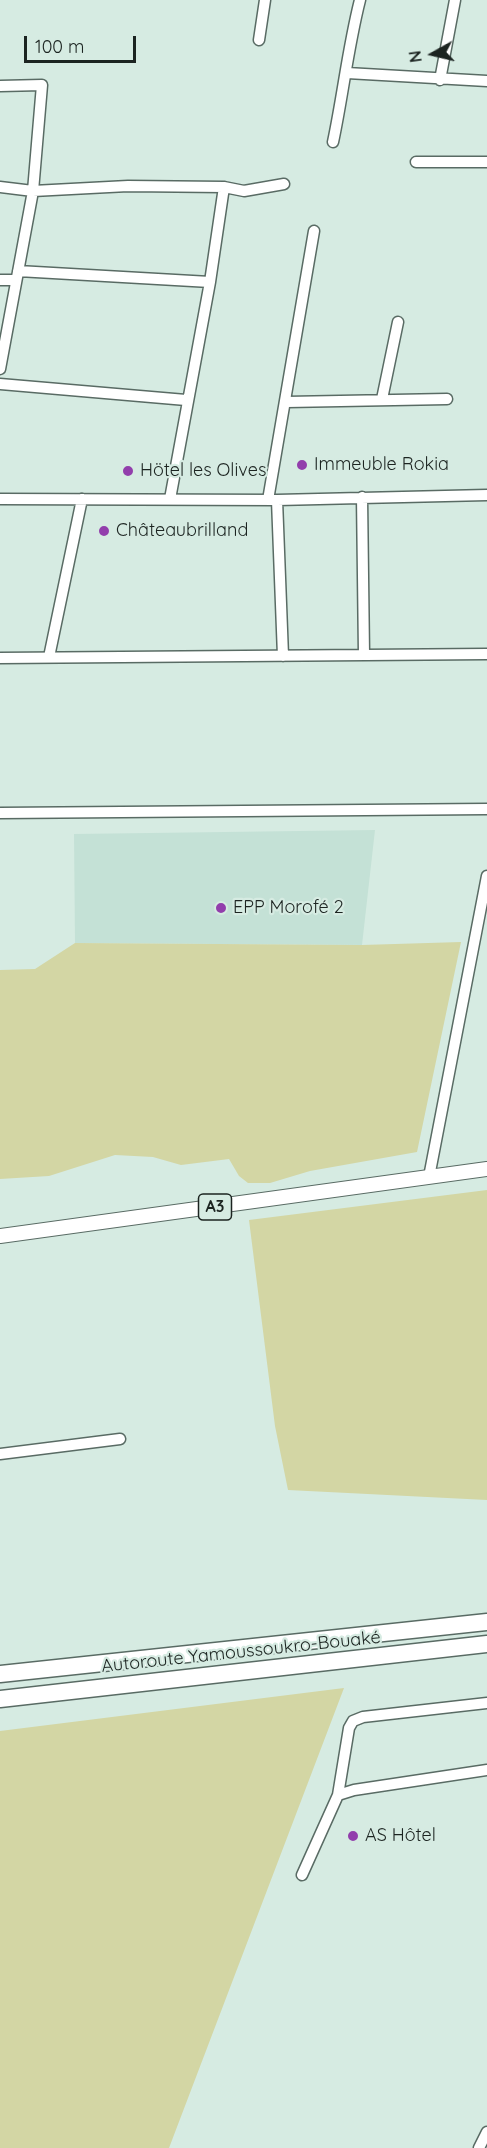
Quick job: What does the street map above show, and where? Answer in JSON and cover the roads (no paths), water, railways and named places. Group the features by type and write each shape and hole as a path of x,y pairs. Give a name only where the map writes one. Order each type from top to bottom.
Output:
{"highway":[{"name":"Autoroute Yamoussoukro-Bouaké","path":"0,1674 487,1622"},
{"name":"Autoroute Yamoussoukro-Bouaké","path":"0,1699 487,1644"}],"main road":[{"name":"A3","path":"0,1236 487,1169"}],"street":[{"path":"259,40 265,0"},
{"path":"333,142 347,73 353,24 360,0"},
{"path":"440,80 455,0"},
{"path":"347,73 487,81"},
{"path":"0,86 42,85 33,191 0,369"},
{"path":"416,162 487,162"},
{"path":"0,187 33,191 128,186 224,187 244,191 284,184"},
{"path":"170,499 186,400 210,282 224,187"},
{"path":"283,656 273,500 314,231"},
{"path":"0,280 17,276 210,282"},
{"path":"382,399 398,322"},
{"path":"0,384 186,400"},
{"path":"287,402 447,399"},
{"path":"0,499 273,500 487,495"},
{"path":"362,497 364,655"},
{"path":"49,657 82,499"},
{"path":"0,658 487,654"},
{"path":"0,813 487,809"},
{"path":"429,1177 487,876"},
{"path":"0,1454 120,1440"},
{"path":"302,1875 338,1795 348,1728 353,1721 363,1717 487,1703"},
{"path":"338,1795 354,1790 487,1770"},
{"path":"479,2148 487,2132"}],"place":[{"name":"Immeuble Rokia","path":"302,465"},
{"name":"Hötel les Olives","path":"128,471"},
{"name":"Châteaubrilland","path":"104,531"},
{"name":"EPP Morofé 2","path":"221,908"},
{"name":"AS Hôtel","path":"353,1836"}]}
